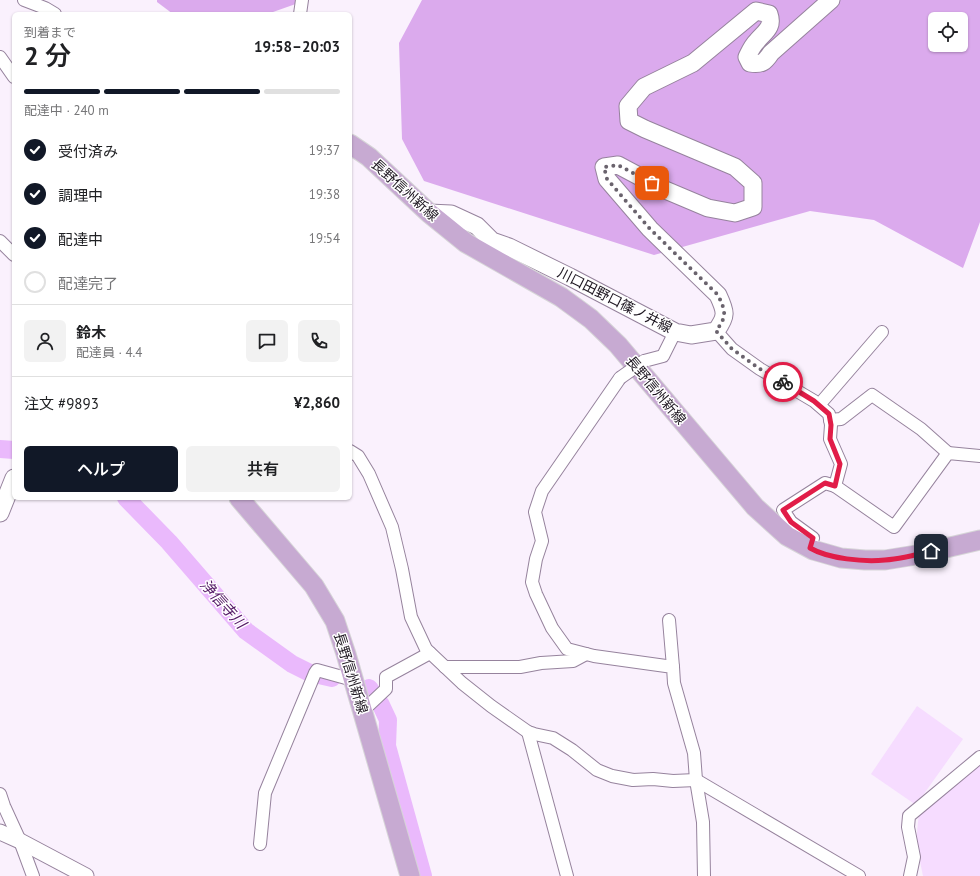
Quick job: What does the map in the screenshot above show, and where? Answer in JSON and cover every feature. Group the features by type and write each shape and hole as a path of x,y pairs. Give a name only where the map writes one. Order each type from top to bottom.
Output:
{"main road":[{"path":"716,331 722,323 725,309 718,295 650,229 607,179 604,167 618,165 663,189 708,208 735,213 753,207 753,183 735,166 629,121 628,106 644,87 693,63 756,11 769,14 771,20 768,29 754,45 747,57 750,63 757,64 765,61 777,48 830,0"},
{"name":"長野信州新線","path":"352,145 370,157 430,213 466,243 561,296 591,319 618,345 755,507 787,536 810,548 841,558 865,560 886,560 980,540"},
{"name":"川口田野口篠ノ井線","path":"430,213 451,214 477,226 492,240 570,277 675,332 691,335 716,331"},
{"path":"0,513 12,483"},
{"name":"長野信州新線","path":"241,500 314,586 335,621 353,680 365,706 410,876"}],"street":[{"path":"24,0 52,12"},
{"path":"300,12 302,0"},
{"path":"0,56 12,74"},
{"path":"0,241 12,253"},
{"path":"716,331 732,349 760,369 814,401 829,414 831,425 830,439 840,464 835,486"},
{"path":"673,667 586,654 567,649 552,628 532,582 536,559 542,541 535,512 542,490 620,378 644,361 663,356 675,332"},
{"path":"819,405 882,332"},
{"path":"830,420 841,419 872,396 921,429 948,453 980,456"},
{"path":"352,452 358,456 369,474 392,526 411,617 426,649 462,682 491,706 528,732 553,738 572,750 597,770 612,776 633,780 696,780 859,876"},
{"path":"810,548 813,538 791,522 783,510 825,483 835,486 894,527 948,453"},
{"path":"669,620 674,683 694,753 696,780 703,822 704,876"},
{"path":"365,706 386,689 386,677 430,653"},
{"path":"445,667 520,667 541,663 573,660 586,654"},
{"path":"260,844 265,793 314,674 317,670 353,680"},
{"path":"528,732 567,876"},
{"path":"910,876 914,858 908,827 908,816 980,757"},
{"path":"0,794 33,876"},
{"path":"0,832 86,876"}],"shaded area":[{"path":"157,0 307,0 273,12 170,12 157,2"},
{"path":"422,0 980,0 980,222 963,268 874,220 810,211 654,255 424,181 402,139 399,43"},
{"path":"917,706 963,739 916,805 871,774"},
{"path":"980,763 980,876 923,876 916,842 919,812"}],"waterway":[{"name":"浄信寺川","path":"0,449 12,450"},
{"name":"浄信寺川","path":"128,500 169,542 246,631 292,664 310,673 332,678"},
{"name":"浄信寺川","path":"369,688 381,705 388,720 387,746 423,876"}],"way so far":[{"path":"652,183 618,165 604,167 607,179 650,229 718,295 725,309 722,323 716,331 732,349 760,369 783,382"}],"route":[{"path":"783,382 814,401 829,414 831,425 830,439 840,464 835,486 825,483 783,510 791,522 813,538 810,548 841,558 865,560 886,560 931,551"}]}
